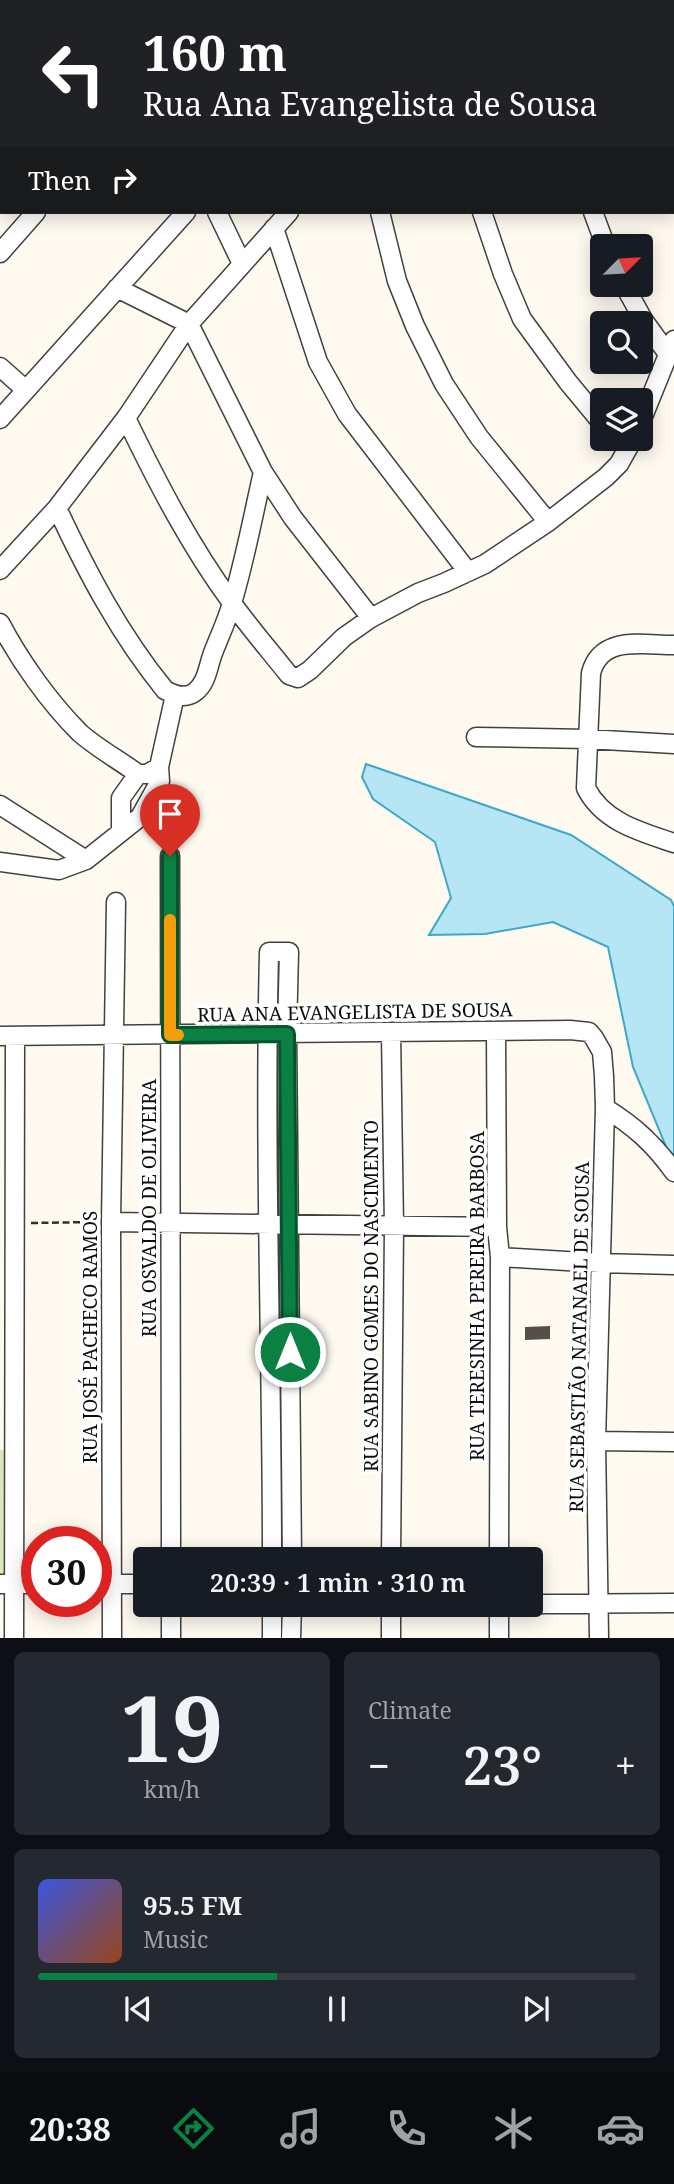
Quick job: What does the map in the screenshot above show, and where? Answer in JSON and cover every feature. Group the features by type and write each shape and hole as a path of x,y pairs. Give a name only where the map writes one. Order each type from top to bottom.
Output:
{"street":[{"path":"0,253 34,214"},
{"path":"0,419 184,214"},
{"path":"218,214 242,264"},
{"path":"0,570 57,508 126,418 189,324 287,214"},
{"path":"380,214 397,281 415,326 444,384 479,437 548,522"},
{"path":"483,214 522,319 590,409"},
{"path":"594,214 601,234"},
{"path":"274,228 318,362 347,414 468,572"},
{"path":"117,288 189,324 264,472 293,518 371,618"},
{"path":"631,298 644,321 671,347 653,392"},
{"path":"0,367 26,390"},
{"path":"126,418 155,479 201,557 232,604 294,678 303,675 344,637 371,618 418,593 485,564 548,522 606,477 621,451"},
{"path":"57,508 80,556 121,629 157,680 165,690 175,695 194,693 204,680 232,604 264,472"},
{"path":"0,623 22,661 81,734 138,774 154,772 159,767"},
{"path":"674,645 611,647 595,660 591,673 586,788 592,800 614,819 674,843"},
{"path":"0,862 59,870 86,860 140,817 160,781 159,767 175,695"},
{"path":"476,737 674,744"},
{"path":"121,831 121,798 138,774"},
{"path":"0,805 86,860"},
{"name":"RUA OSVALDO DE OLIVEIRA","path":"170,856 171,1547"},
{"name":"RUA JOSÉ PACHECO RAMOS","path":"105,1526 116,902"},
{"path":"272,1547 267,1034 269,952 289,952 287,1034 292,1547"},
{"name":"RUA ANA EVANGELISTA DE SOUSA","path":"8,1036 570,1030 589,1032 594,1038"},
{"name":"RUA TERESINHA PEREIRA BARBOSA","path":"496,1032 497,1227 500,1257 499,1547"},
{"name":"RUA SABINO GOMES DO NASCIMENTO","path":"391,1033 394,1227 391,1547"},
{"path":"8,1036 15,1223 7,1444 7,1584 14,1638"},
{"name":"RUA SEBASTIÃO NATANAEL DE SOUSA","path":"594,1038 602,1052 605,1108 596,1441 599,1638"},
{"path":"605,1108 633,1126 674,1172"},
{"path":"111,1222 497,1227"},
{"path":"500,1257 674,1265"},
{"path":"272,1405 290,1404"},
{"path":"596,1441 674,1442"},
{"path":"112,1584 133,1584"},
{"path":"543,1604 674,1603"},
{"name":"RUA JOSÉ PACHECO RAMOS","path":"109,1617 112,1638"},
{"path":"171,1617 172,1638"},
{"path":"272,1617 272,1638"},
{"path":"291,1638 292,1617"},
{"path":"391,1617 391,1638"},
{"path":"499,1617 499,1638"}],"path":[{"path":"15,1223 111,1222"}],"green space":[{"path":"0,1450 4,1450 6,1578 0,1578"}],"water":[{"path":"366,764 571,835 671,900 674,906 674,1156 667,1149 633,1067 608,947 553,922 485,934 429,935 451,898 435,842 373,799 362,777"}],"building":[{"path":"550,1326 550,1339 525,1340 525,1327"}],"slow traffic":[{"path":"170,920 170,1035 178,1035"}],"route":[{"path":"170,856 170,1035 287,1034 290,1352"}]}
